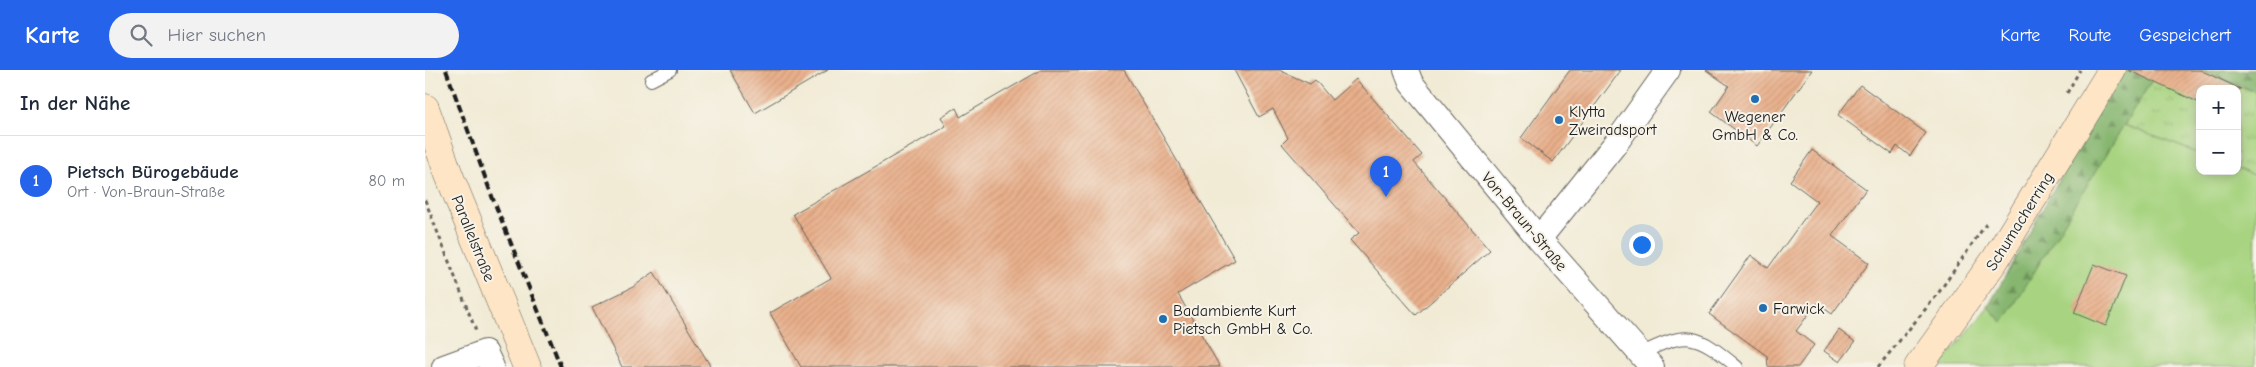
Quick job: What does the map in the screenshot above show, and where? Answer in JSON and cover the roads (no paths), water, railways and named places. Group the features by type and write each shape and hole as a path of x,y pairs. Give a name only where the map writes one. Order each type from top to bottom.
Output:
{"main road":[{"name":"Schumacherring","path":"1918,367 1995,260 2112,70"},
{"name":"Parallelstraße","path":"425,108 449,175 527,367"}],"street":[{"name":"Von-Braun-Straße","path":"1406,70 1411,83 1539,239 1646,361"},
{"path":"1539,239 1616,143 1668,70"},
{"path":"444,367 488,360"}],"lane":[{"path":"651,80 670,70"},
{"path":"1646,361 1675,339 1694,338 1711,345 1737,367"}],"railway":[{"path":"446,70 493,199 561,367"}],"place":[{"name":"Wegener GmbH & Co.","path":"1755,99"},
{"name":"Klytta Zweiradsport","path":"1559,120"},
{"name":"Pietsch Bürogebäude","path":"1386,197"},
{"name":"Farwick","path":"1763,308"},
{"name":"Badambiente Kurt Pietsch GmbH & Co.","path":"1163,319"}]}
